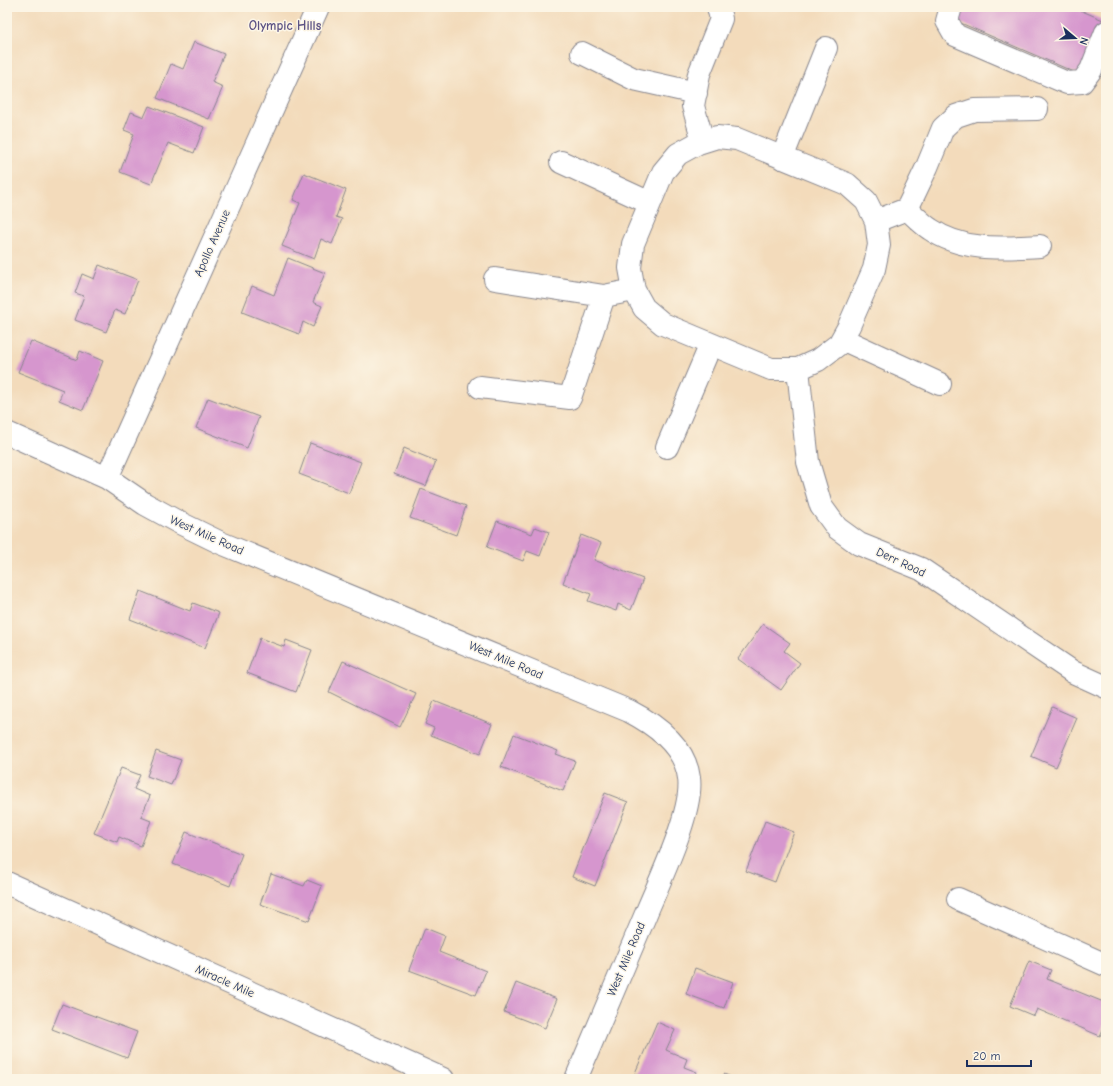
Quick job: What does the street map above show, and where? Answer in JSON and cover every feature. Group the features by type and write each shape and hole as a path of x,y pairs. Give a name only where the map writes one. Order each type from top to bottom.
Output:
{"street":[{"name":"Apollo Avenue","path":"107,478 318,7"},
{"path":"703,141 693,106 699,74 721,19 718,7"},
{"path":"951,7 947,21 955,35 1067,83 1082,82 1091,70 1106,32"},
{"path":"782,158 826,48"},
{"path":"582,53 634,79 696,93"},
{"path":"876,221 907,209 927,167 943,128 956,116 974,110 1037,109"},
{"path":"717,137 736,140 782,158 847,184 866,201 876,221 879,245 874,269 849,326 839,344 818,360 798,369 771,369 663,324 644,308 634,290 630,268 633,244 663,172 678,154 703,141 717,137"},
{"path":"561,162 650,203"},
{"path":"907,209 930,230 948,239 983,248 1040,246"},
{"path":"495,280 604,296 634,290"},
{"path":"480,387 570,398 604,296"},
{"path":"842,339 940,384"},
{"path":"667,447 712,344"},
{"name":"Derr Road","path":"798,369 808,462 821,506 838,528 859,544 921,569 1073,672 1106,687"},
{"name":"West Mile Road","path":"7,433 107,478 145,504 222,543 629,711 646,720 663,732 676,748 686,765 689,779 689,797 684,818 666,866 576,1079"},
{"name":"Miracle Mile","path":"7,884 443,1079"},
{"path":"958,899 1106,965"}],"building":[{"path":"962,7 1073,7 1103,20 1079,74 956,21"},
{"path":"194,42 224,54 212,82 223,87 209,119 157,98 171,64 183,69"},
{"path":"149,106 204,127 194,153 168,143 151,184 120,172 134,134 124,130 131,112 144,117"},
{"path":"304,173 346,190 336,217 342,219 332,244 321,239 314,259 282,246 300,203 293,200"},
{"path":"288,258 325,273 313,302 322,306 313,327 303,322 299,334 242,312 252,286 274,295"},
{"path":"99,265 138,280 125,314 115,310 106,332 75,320 84,296 75,293 82,274 94,279"},
{"path":"31,341 77,360 80,351 103,361 83,410 59,400 63,390 18,372"},
{"path":"208,398 259,417 247,448 196,428"},
{"path":"310,443 361,462 349,493 299,474"},
{"path":"404,448 436,461 426,486 394,474"},
{"path":"421,489 466,506 456,535 410,518"},
{"path":"497,521 532,534 535,527 549,532 540,556 527,551 523,561 487,547"},
{"path":"581,535 601,543 594,560 643,579 631,610 618,604 616,611 588,601 591,594 563,583"},
{"path":"140,591 190,611 193,603 219,613 205,648 130,619"},
{"path":"763,624 790,643 784,651 800,663 781,690 738,659"},
{"path":"260,638 284,647 286,640 312,650 296,692 247,673"},
{"path":"343,661 416,694 400,727 329,692"},
{"path":"434,701 492,724 480,754 431,735 434,728 425,724"},
{"path":"1052,707 1077,718 1056,767 1031,756"},
{"path":"514,734 558,751 556,754 575,761 563,791 501,767"},
{"path":"156,751 181,760 171,785 147,776"},
{"path":"121,768 140,775 134,789 150,796 141,817 151,821 141,846 119,837 117,842 94,833"},
{"path":"605,793 628,802 595,886 572,877"},
{"path":"765,821 794,832 775,882 746,871"},
{"path":"186,832 242,854 230,886 173,864"},
{"path":"271,874 304,886 307,880 322,886 309,921 260,904"},
{"path":"425,928 445,936 439,952 486,971 476,995 409,970"},
{"path":"1029,961 1051,970 1047,979 1106,1003 1106,1023 1100,1036 1037,1009 1034,1016 1010,1006"},
{"path":"695,968 733,982 724,1008 686,994"},
{"path":"516,983 557,999 545,1028 504,1012"},
{"path":"62,1004 137,1032 127,1058 52,1029"},
{"path":"657,1022 675,1030 666,1050 687,1059 684,1067 697,1072 694,1079 648,1079 635,1073"},
{"path":"724,1074 736,1079 722,1079"}],"district":[{"name":"Olympic Hills","path":"285,25"}]}
